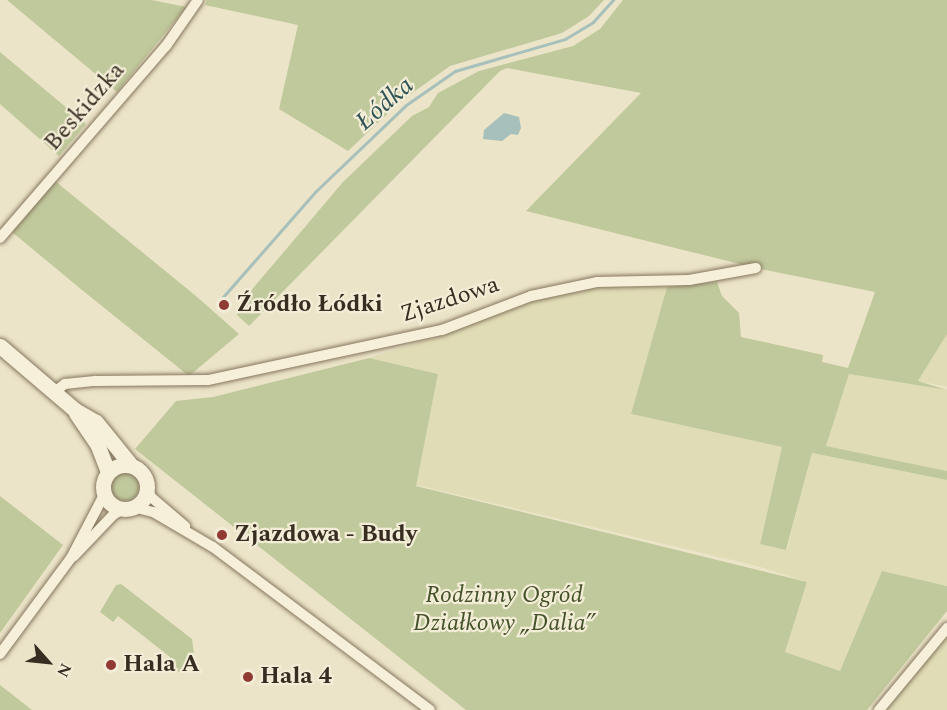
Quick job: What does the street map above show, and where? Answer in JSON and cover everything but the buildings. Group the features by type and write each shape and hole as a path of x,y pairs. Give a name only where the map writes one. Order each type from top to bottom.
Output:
{"street":[{"name":"Beskidzka","path":"0,238 165,46 198,0"},
{"name":"Zjazdowa","path":"54,393 65,384 95,381 208,380 442,330 531,296 597,282 689,280 756,268"},
{"path":"0,346 75,410 96,422 131,465 143,474 151,497 189,531"},
{"path":"75,410 98,446 108,472"},
{"path":"71,558 104,495 103,485 108,472 121,465 131,465"},
{"path":"0,654 71,558 112,515 144,497 147,488"},
{"path":"104,495 114,506 146,509 189,531 268,585 430,710"},
{"path":"879,710 947,628"}],"shaded area":[{"path":"592,287 667,287 631,414 782,447 760,543 787,550 812,453 947,480 947,586 882,572 840,671 785,652 807,582 757,566 416,485 438,374 369,358 443,335 533,300"},
{"path":"947,334 947,387 918,381"},
{"path":"849,374 947,390 947,471 826,446"},
{"path":"947,632 947,710 885,710"}],"green space":[{"path":"7,0 152,0 186,7 117,92"},
{"path":"207,0 604,0 589,16 562,33 450,66 401,101 348,151 279,109 298,25 205,5"},
{"path":"623,0 947,0 947,334 918,381 947,390 849,374 826,446 947,471 947,480 812,453 786,550 760,544 782,447 631,414 667,287 717,282 722,296 739,313 741,337 823,355 822,362 848,368 875,292 756,268 526,211 641,93 507,68 500,71 249,326 237,315 238,306 343,182 412,116 429,107 438,93 479,71 573,46 600,29"},
{"path":"0,52 86,124 59,156 0,104"},
{"path":"55,181 239,334 189,376 12,232"},
{"name":"Rodzinny Ogród Działkowy „Dalia”","path":"369,358 438,374 416,486 807,582 785,652 840,671 882,571 947,586 947,611 867,710 466,710 135,449 176,401 213,397"},
{"path":"125,473 135,477 139,487 135,497 125,501 115,497 111,487 115,477"},
{"path":"0,496 63,545 0,633"},
{"path":"121,584 192,639 194,654 182,674 168,665 170,657 118,616 113,622 100,612 116,585"},
{"path":"0,685 32,710 0,710"}],"water":[{"path":"504,113 519,117 521,128 518,135 511,134 502,141 483,139 484,130"}],"waterway":[{"name":"Łódka","path":"222,298 316,191 406,105 455,71 565,39 593,22 613,0"}],"place":[{"name":"Źródło Łódki","path":"224,305"},
{"name":"Zjazdowa - Budy","path":"222,535"},
{"name":"Hala A","path":"111,665"},
{"name":"Hala 4","path":"248,677"}]}
